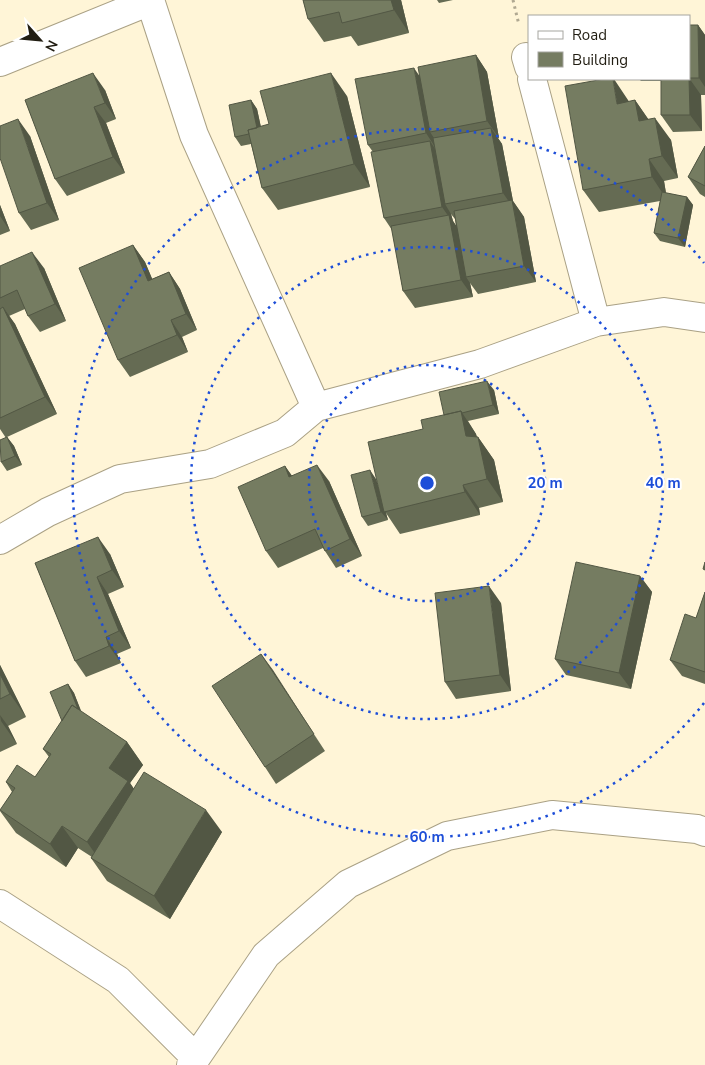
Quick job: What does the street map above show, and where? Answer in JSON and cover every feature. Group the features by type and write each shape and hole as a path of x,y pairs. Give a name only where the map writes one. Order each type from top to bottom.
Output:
{"street":[{"path":"0,62 150,1 194,135 316,407"},
{"path":"532,80 596,322"},
{"path":"0,540 48,512 120,479 210,464 285,433 316,407 480,364 596,322 664,312 705,318"},
{"path":"0,904 118,980 193,1061 266,955 348,884 447,836 552,815 697,829 705,832"}],"building":[{"path":"303,0 391,0 394,10 342,23 339,12 308,19"},
{"path":"690,25 698,25 699,78 690,78"},
{"path":"476,55 487,121 430,132 418,67"},
{"path":"414,68 426,133 368,145 355,79"},
{"path":"93,73 105,103 94,107 113,157 55,179 25,100"},
{"path":"331,73 354,164 262,188 248,130 269,124 260,91"},
{"path":"598,80 613,80 617,104 635,100 639,121 655,118 662,156 649,159 652,177 583,190 565,86"},
{"path":"661,80 689,80 690,115 661,115"},
{"path":"251,100 257,128 248,130 249,134 235,137 229,105"},
{"path":"18,119 47,203 19,213 0,158 0,126"},
{"path":"491,128 503,193 445,204 433,138"},
{"path":"430,141 442,207 384,218 371,152"},
{"path":"705,146 705,186 688,177"},
{"path":"662,192 687,197 678,238 654,233"},
{"path":"512,200 524,266 466,277 454,211"},
{"path":"449,215 461,280 403,291 391,226"},
{"path":"133,245 148,281 169,272 186,314 171,320 177,335 118,360 79,268"},
{"path":"32,252 55,304 28,316 17,290 0,298 0,266"},
{"path":"3,307 45,397 0,418 0,309"},
{"path":"487,381 493,405 462,413 461,411 444,415 439,392"},
{"path":"461,411 466,436 478,437 487,479 463,485 465,492 384,512 368,442 423,429 421,420"},
{"path":"7,437 15,456 1,462 0,440"},
{"path":"317,465 350,539 325,551 315,529 266,551 238,487 285,466 289,477"},
{"path":"370,470 381,512 362,517 351,475"},
{"path":"98,537 112,570 97,577 119,631 106,637 109,646 75,661 35,563"},
{"path":"576,562 640,576 619,673 555,659"},
{"path":"489,586 500,675 445,682 435,593"},
{"path":"705,592 705,672 670,660 685,614 696,618"},
{"path":"261,654 314,734 265,767 212,686"},
{"path":"0,674 10,694 0,699"},
{"path":"68,684 78,709 72,705 62,721 50,692"},
{"path":"72,705 127,742 109,768 128,781 87,842 62,826 50,844 0,810 15,788 6,782 17,765 35,777 51,754 43,749"},
{"path":"144,772 206,810 154,896 91,858"}]}
